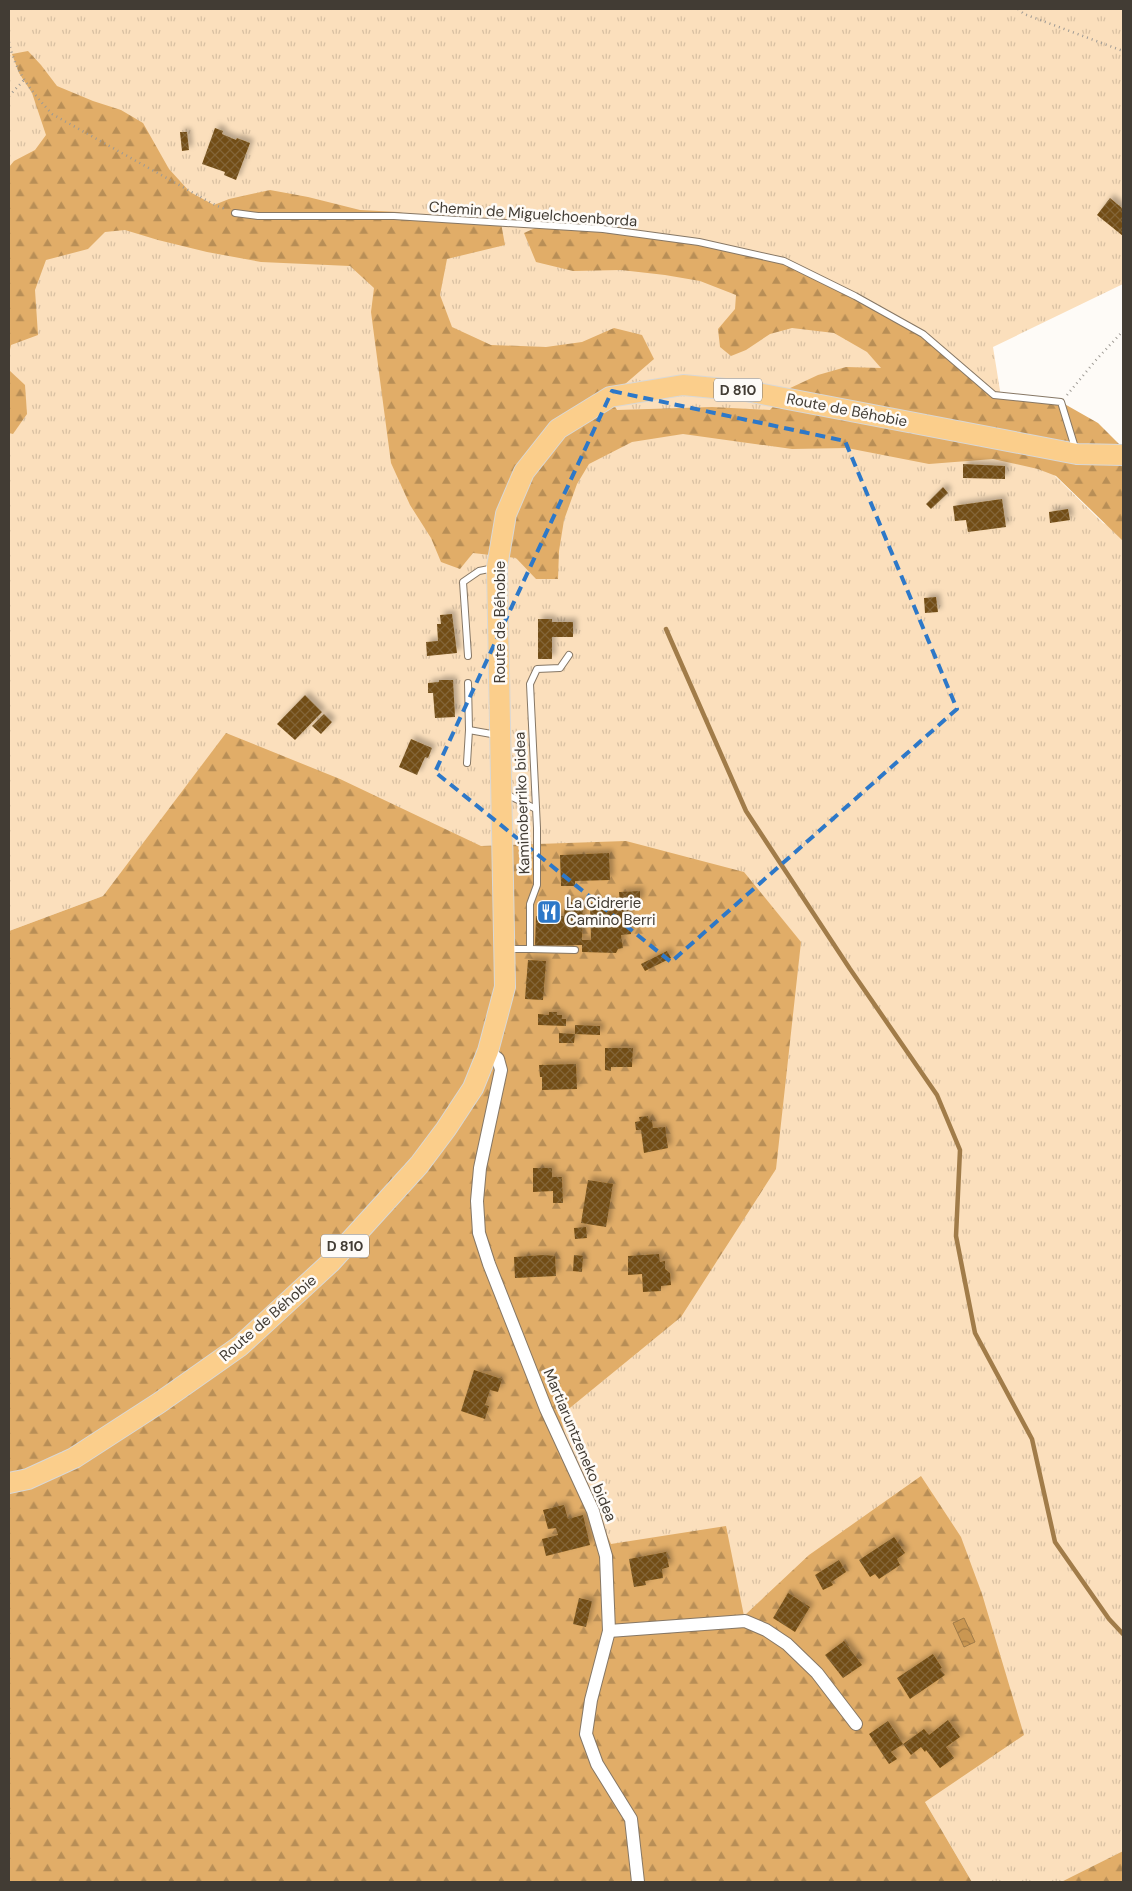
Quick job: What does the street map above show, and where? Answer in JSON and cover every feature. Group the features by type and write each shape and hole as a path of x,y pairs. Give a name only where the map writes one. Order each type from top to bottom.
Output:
{"main road":[{"name":"Route de Béhobie","path":"9,1483 28,1479 74,1458 159,1402 232,1343 321,1255 408,1158 488,1051 505,987 497,567 506,514 524,472 558,429 610,397 683,385 746,391 1077,454 1123,455"}],"street":[{"name":"Martiaruntzeneko bidea","path":"488,1051 498,1059 501,1070 480,1168 477,1201 479,1233 489,1264 546,1408 593,1511 606,1556 609,1631 591,1700 586,1734 597,1764 631,1820 638,1882"},
{"path":"609,1631 745,1621 766,1630 787,1644 817,1674 856,1724"}],"lane":[{"name":"Chemin de Miguelchoenborda","path":"235,213 258,216 394,216 603,228 699,242 784,261 855,296 923,334 994,395 1061,402"},
{"path":"1061,402 1077,454"},
{"path":"468,656 463,582 478,571 497,567"},
{"name":"Kaminoberriko bidea","path":"530,949 530,904 537,885 536,809 530,684 537,669 560,668 569,655"},
{"path":"467,763 469,730 468,683"},
{"path":"469,730 501,735"},
{"path":"502,792 536,809"},
{"path":"504,949 574,950"}],"path":[{"path":"1018,9 1024,14 1123,51"},
{"path":"9,45 19,73 32,93 52,114 215,205 235,213"},
{"path":"9,96 24,80"},
{"path":"1061,402 1123,331"}],"highlighted area":[{"path":"612,391 845,441 957,709 671,962 435,772"}],"green space":[{"path":"9,9 1123,9 1123,284 993,347 1006,428 1103,523 1123,533 1123,1851 1061,1882 972,1882 925,1802 531,1628 226,734 103,896 9,931"},
{"path":"28,51 57,86 121,110 143,123 169,169 190,192 214,205 229,199 270,190 360,210 398,212 428,218 501,223 505,245 447,259 440,295 452,327 491,345 546,347 582,342 614,328 642,335 654,359 610,397 617,410 712,407 770,410 786,390 818,375 846,367 881,368 867,352 834,333 792,328 770,334 746,350 731,356 720,347 718,329 735,309 736,295 700,281 665,275 621,270 573,271 536,262 524,233 542,225 699,242 784,261 923,334 994,395 1061,402 1098,423 1123,448 1123,541 1056,476 1038,469 993,459 929,464 847,448 792,449 683,434 632,442 589,464 577,484 564,520 559,551 558,579 536,579 516,558 473,553 460,569 441,562 431,538 410,505 391,463 371,312 374,288 350,266 261,262 207,252 125,230 105,232 88,249 46,260 35,290 38,335 11,345 9,354 9,167 14,161 35,150 46,135 32,93 19,73 12,54"},
{"path":"9,370 25,385 27,414 13,434 9,433"},
{"path":"226,733 340,779 481,846 626,841 744,872 801,942 776,1169 681,1317 560,1416 568,1445 611,1544 726,1526 744,1616 809,1555 921,1476 961,1537 982,1594 1024,1735 925,1802 972,1882 9,1882 9,931 103,896"},
{"path":"1123,1851 1123,1882 1061,1882"}],"water":[{"path":"964,1618 975,1642 964,1647 953,1623"}],"building":[{"path":"215,128 223,131 222,134 236,140 237,138 250,143 236,180 224,175 225,172 202,164"},
{"path":"180,132 187,132 189,150 182,151"},
{"path":"1110,198 1123,209 1123,236 1097,215"},
{"path":"963,464 1005,466 1005,479 963,478"},
{"path":"943,487 948,493 931,509 926,504"},
{"path":"1002,499 1006,527 968,532 966,520 955,521 953,506"},
{"path":"1068,509 1070,520 1050,523 1049,512"},
{"path":"936,597 938,612 925,613 924,598"},
{"path":"452,614 457,653 427,656 426,642 438,641 437,624 441,624 440,615"},
{"path":"538,619 552,619 552,622 573,622 573,637 552,637 552,659 538,659"},
{"path":"439,680 453,680 455,717 435,718 433,693 428,693 428,683 439,682"},
{"path":"305,695 322,712 295,740 277,724"},
{"path":"324,714 332,722 321,734 312,726"},
{"path":"411,739 432,748 428,758 425,757 417,775 399,767"},
{"path":"609,853 610,880 575,881 575,886 561,886 560,855"},
{"path":"640,891 640,902 627,903 631,934 621,935 623,948 618,949 616,953 582,952 582,945 535,946 536,916 543,916 543,909 556,909 556,916 564,916 565,902 583,902 582,940 591,940 590,903 611,901 611,903 620,903 619,892"},
{"path":"667,951 671,958 645,971 641,964"},
{"path":"528,960 546,961 543,1000 525,999"},
{"path":"549,1012 557,1012 557,1015 562,1015 562,1019 566,1019 566,1026 538,1025 538,1014 549,1015"},
{"path":"575,1025 600,1026 600,1035 575,1034"},
{"path":"559,1033 575,1034 574,1043 559,1043"},
{"path":"605,1048 633,1048 632,1067 611,1067 611,1071 605,1070"},
{"path":"576,1064 577,1089 542,1090 542,1077 540,1077 539,1065"},
{"path":"648,1116 649,1120 652,1120 653,1128 665,1127 668,1148 644,1153 641,1130 636,1130 635,1122 640,1121 639,1117"},
{"path":"533,1168 552,1168 552,1177 562,1177 563,1203 553,1203 553,1191 533,1192"},
{"path":"588,1180 613,1184 606,1227 581,1223"},
{"path":"586,1227 587,1238 575,1239 574,1228"},
{"path":"659,1254 660,1262 665,1261 665,1269 670,1273 671,1285 661,1286 661,1291 643,1292 642,1274 628,1275 628,1256"},
{"path":"574,1255 583,1256 582,1272 573,1271"},
{"path":"555,1256 556,1276 515,1278 514,1257"},
{"path":"474,1370 502,1379 498,1392 490,1390 485,1405 489,1406 485,1419 461,1411"},
{"path":"564,1505 568,1519 583,1515 590,1545 546,1556 542,1539 558,1535 556,1528 548,1529 543,1510"},
{"path":"894,1537 905,1553 897,1559 900,1565 879,1579 875,1574 870,1577 859,1560"},
{"path":"666,1552 669,1567 662,1569 663,1578 645,1581 646,1585 634,1587 629,1559"},
{"path":"839,1560 846,1572 831,1582 833,1585 823,1590 815,1575"},
{"path":"788,1593 810,1607 795,1632 773,1618"},
{"path":"579,1598 592,1601 586,1627 573,1624"},
{"path":"844,1641 862,1665 843,1678 825,1655"},
{"path":"933,1654 945,1675 910,1699 897,1678"},
{"path":"948,1720 960,1737 946,1747 954,1758 940,1768 926,1750 925,1752 921,1747 911,1755 903,1744 924,1729 929,1735"},
{"path":"888,1721 903,1744 891,1752 897,1759 889,1764 869,1734"}],"waterway":[{"path":"666,629 746,811 850,969 937,1095 960,1150 956,1236 975,1333 1032,1439 1055,1542 1109,1619 1123,1634"}],"place":[{"name":"La Cidrerie Camino Berri","path":"549,912"}]}
